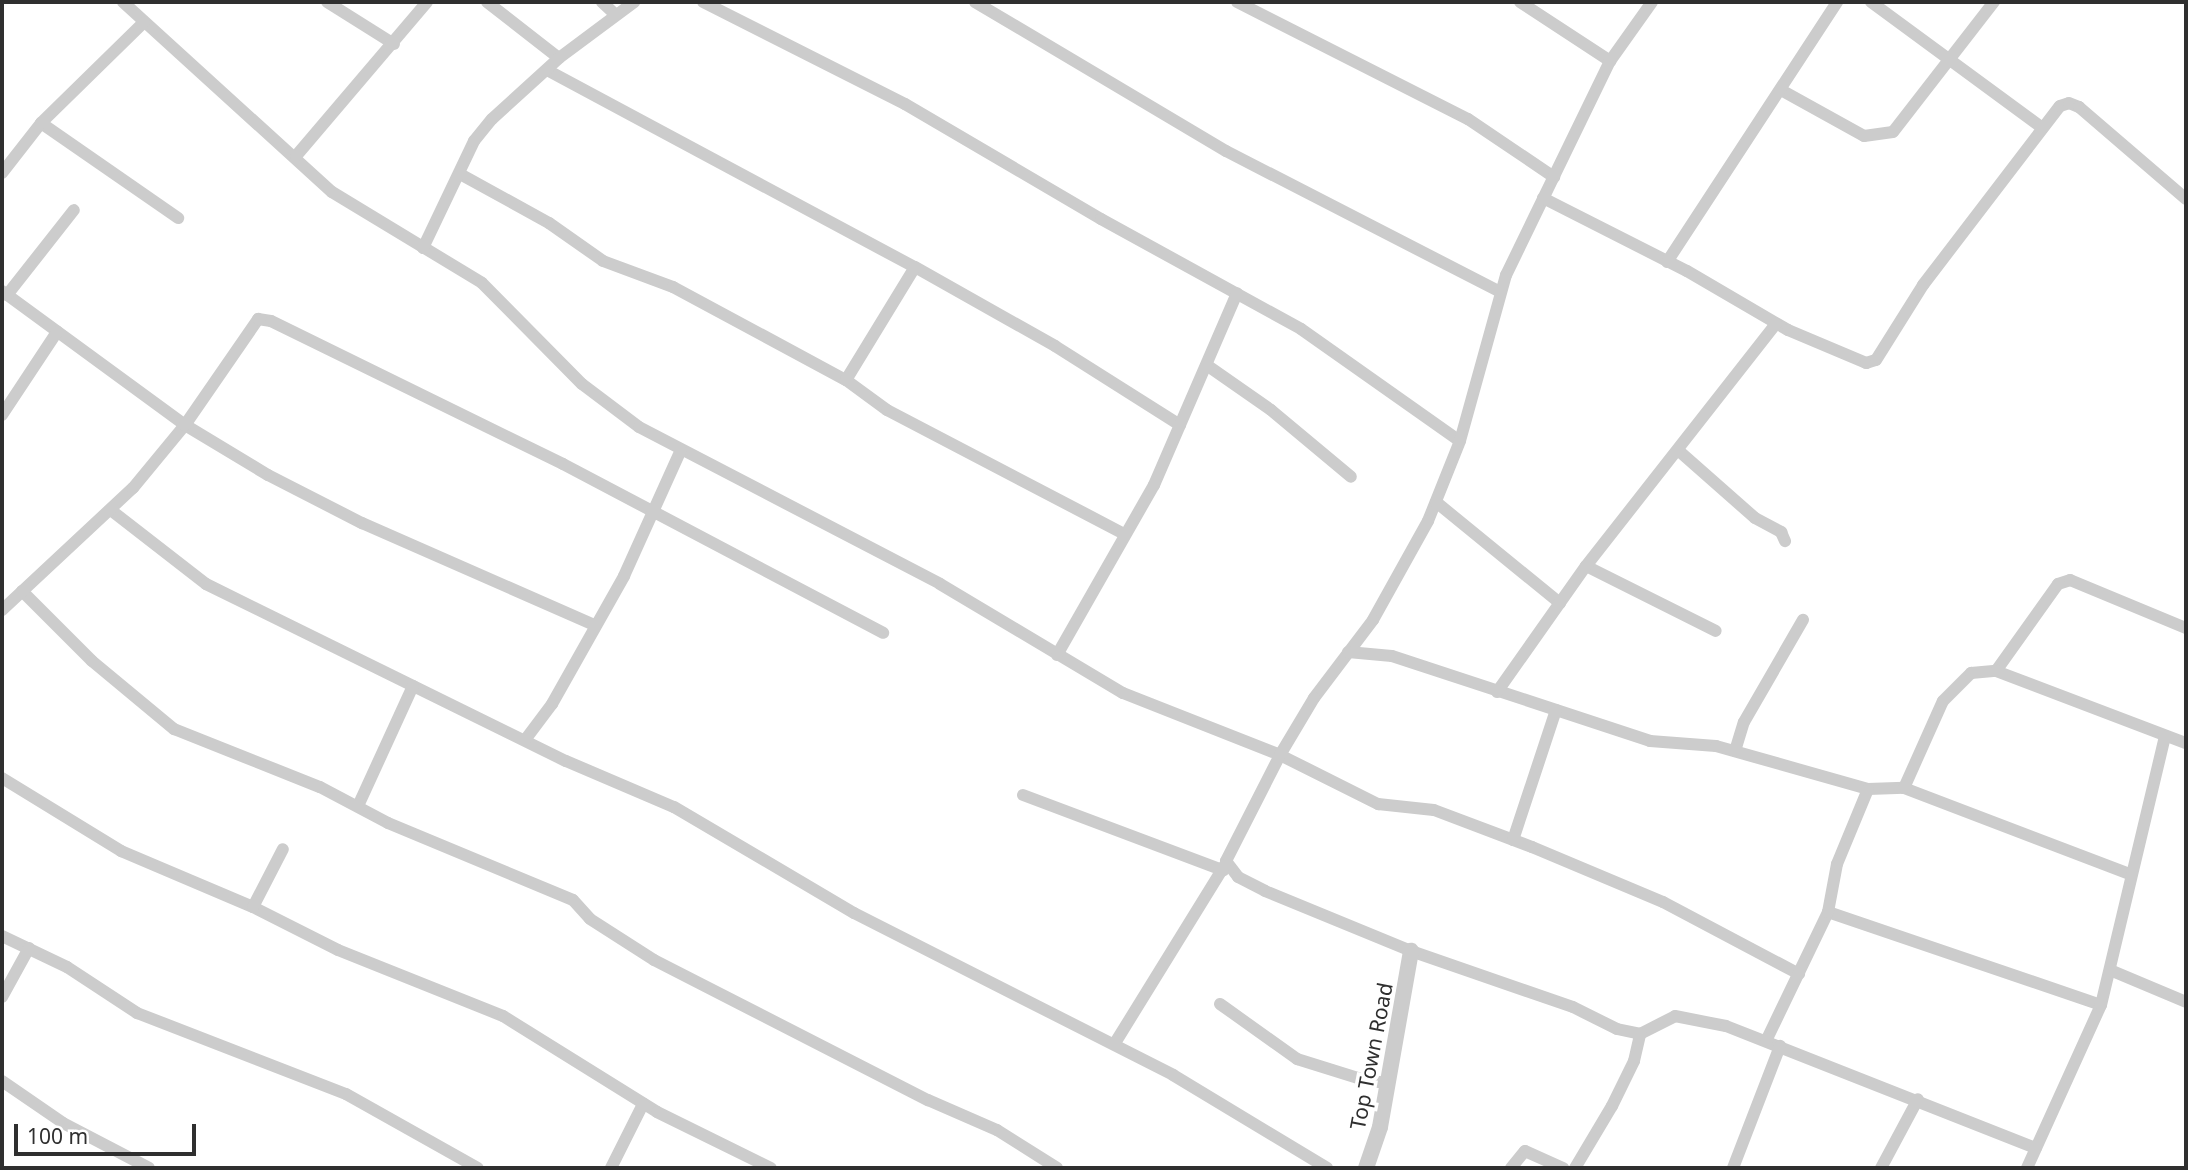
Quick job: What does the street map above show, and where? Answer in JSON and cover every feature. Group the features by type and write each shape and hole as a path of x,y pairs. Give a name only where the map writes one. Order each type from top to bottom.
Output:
{"street":[{"path":"124,2 332,191 493,293 539,343 606,404 681,450 916,570 1122,693 1280,755 1378,804 1434,810 1513,840 1662,902 1799,974"},
{"path":"330,2 394,44"},
{"path":"296,156 427,2"},
{"path":"487,2 559,58"},
{"path":"602,2 615,14"},
{"path":"423,247 474,141 492,118 559,58 634,2"},
{"path":"703,2 905,104 1301,329 1460,441"},
{"path":"975,2 1226,151 1500,292"},
{"path":"1237,2 1468,119 1554,177"},
{"path":"1520,2 1610,61"},
{"path":"1115,1043 1224,866 1280,755 1348,652 1373,620 1436,502 1460,441 1500,292 1610,61 1652,2"},
{"path":"1667,261 1838,2"},
{"path":"1871,2 2040,127"},
{"path":"1781,90 1864,136 1881,136 1906,119 1994,2"},
{"path":"2,173 41,122 144,22"},
{"path":"547,70 915,267 1055,346 1180,425"},
{"path":"1543,198 1667,261 1776,324 1853,360 1876,360 1923,285 2040,127 2060,106 2069,103 2079,107 2186,200"},
{"path":"41,122 178,218"},
{"path":"460,174 549,223 603,261 673,287 846,380 887,410 1124,534"},
{"path":"74,210 4,293 185,425 316,501 594,625"},
{"path":"846,380 915,267"},
{"path":"1057,655 1154,485 1208,366 1237,293"},
{"path":"2,610 112,510 185,425 258,319 271,321 652,510 883,632"},
{"path":"1497,692 1586,566 1679,451 1776,324"},
{"path":"2,415 57,332"},
{"path":"1208,366 1271,410 1351,477"},
{"path":"526,740 552,704 594,625 624,576 681,450"},
{"path":"1679,451 1755,518 1781,531 1785,541"},
{"path":"1436,502 1560,603"},
{"path":"112,510 206,584 526,740 674,807 855,913 1115,1043 1327,1168"},
{"path":"1586,566 1716,631"},
{"path":"1996,671 2058,584 2070,580 2186,628"},
{"path":"22,592 92,661 174,729 572,900 590,919 654,960 928,1100 997,1130 1057,1168"},
{"path":"1735,751 1744,722 1803,620"},
{"path":"1348,652 1392,656 1650,741 1680,741 1735,751 1868,789 1904,788 2129,874"},
{"path":"1904,788 1954,686 1971,673 1996,671 2186,743"},
{"path":"358,806 413,685"},
{"path":"1513,840 1556,710"},
{"path":"2027,1168 2101,1005 2129,874 2150,812 2165,737"},
{"path":"2,778 121,851 253,907 338,950 503,1016 643,1104 771,1168"},
{"path":"1766,1041 1828,912 1837,864 1868,789"},
{"path":"1023,795 1224,866 1247,882 1411,951 1541,995 1640,1034"},
{"path":"253,907 283,849"},
{"path":"1828,912 2101,1005"},
{"path":"2,936 67,967 137,1013 346,1094 478,1168"},
{"path":"2,997 29,948"},
{"name":"Top Town Road","path":"1366,1168 1388,1083 1411,951"},
{"path":"2110,971 2186,1002"},
{"path":"1220,1004 1297,1059 1367,1082 1388,1083"},
{"path":"1575,1168 1589,1152 1623,1083 1640,1034 1675,1016 1726,1026 1918,1099 2036,1148"},
{"path":"1733,1168 1780,1046"},
{"path":"2,1081 63,1123 149,1168"},
{"path":"1881,1168 1918,1099"},
{"path":"611,1168 643,1104"},
{"path":"1511,1168 1525,1151 1563,1168"}]}
